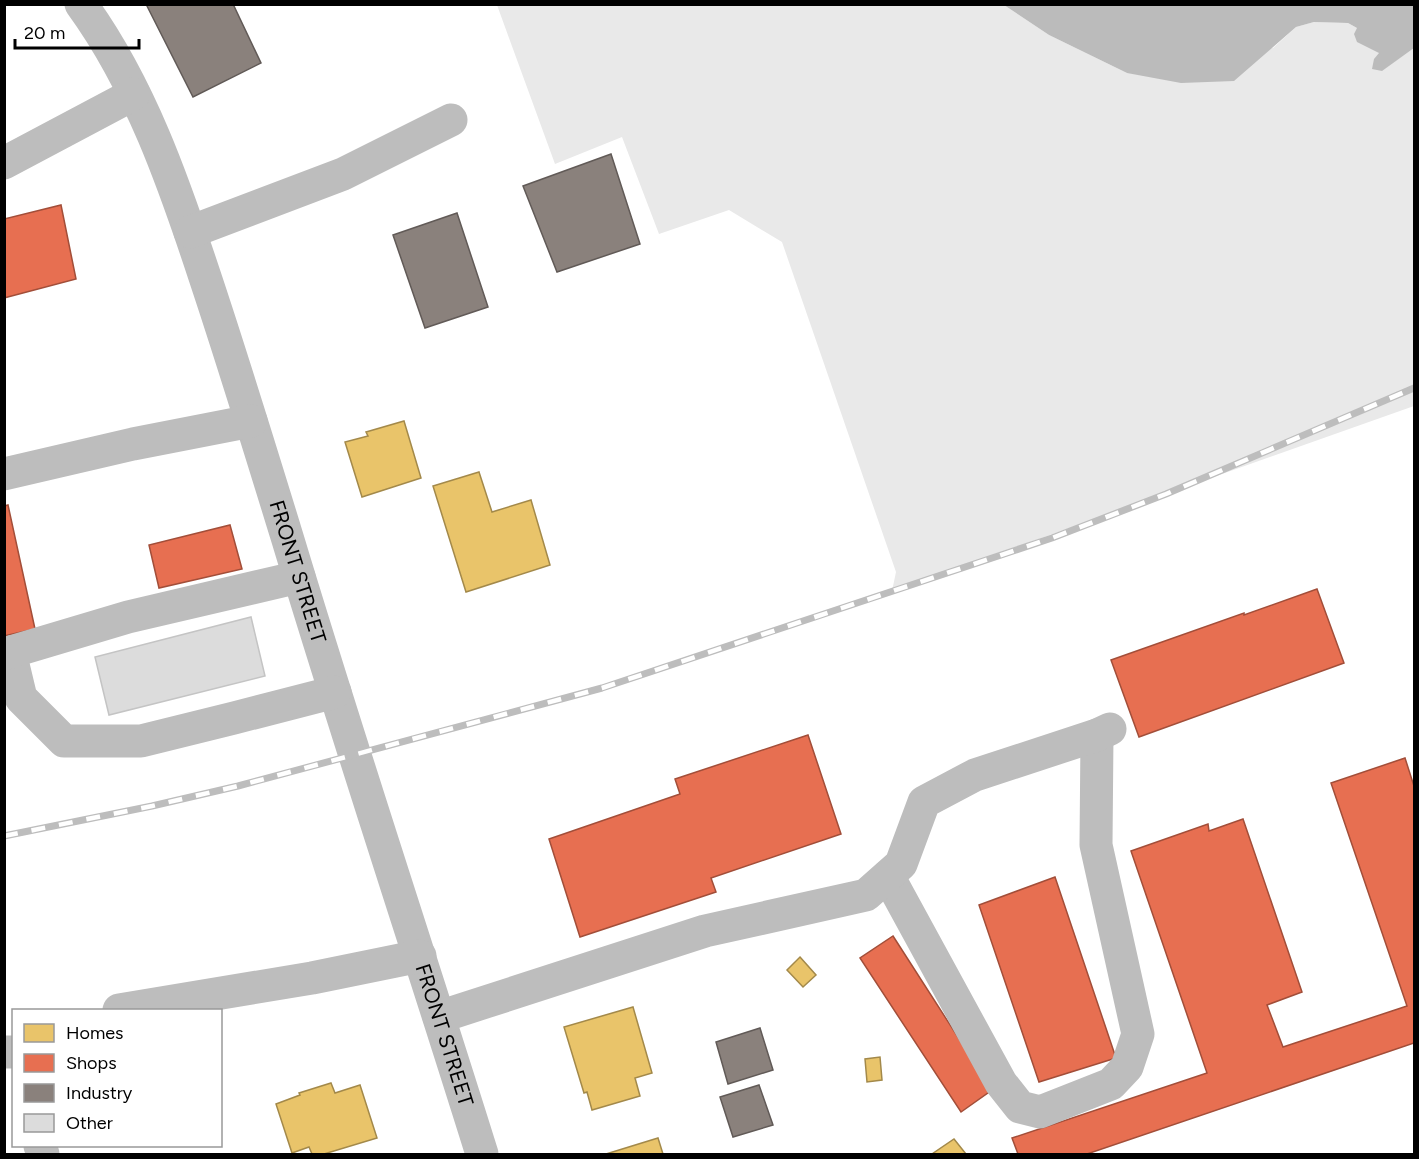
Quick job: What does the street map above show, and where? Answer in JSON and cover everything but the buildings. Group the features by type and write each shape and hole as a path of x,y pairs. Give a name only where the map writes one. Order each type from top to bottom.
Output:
{"street":[{"name":"FRONT STREET","path":"81,4 134,94 161,155 190,232 482,1155"},
{"path":"4,163 134,94"},
{"path":"190,232 344,174 451,120"},
{"path":"4,474 133,444 251,421"},
{"path":"299,577 128,618 7,653 21,698 64,741 141,741 335,692"},
{"path":"439,1017 705,931 866,895 901,864 924,802 975,775 1103,732 1096,845 1138,1034 1127,1067 1112,1084 1040,1112 1020,1107 1001,1083 888,876"},
{"path":"131,1009 312,978 420,956"}],"shaded area":[{"path":"497,5 1004,5 1049,35 1127,73 1273,48 1296,27 1314,22 1348,23 1357,28 1371,48 1380,53 1381,71 1414,48 1414,406 892,591 896,572 782,242 729,210 659,234 622,137 555,164"},
{"path":"1004,5 1414,5 1414,48 1382,71 1372,69 1374,59 1379,53 1357,42 1354,34 1357,28 1348,23 1314,22 1296,27 1234,81 1181,83 1127,73 1049,35"}],"railway":[{"path":"4,836 238,786 602,688 1052,538 1166,494 1414,388"}]}
